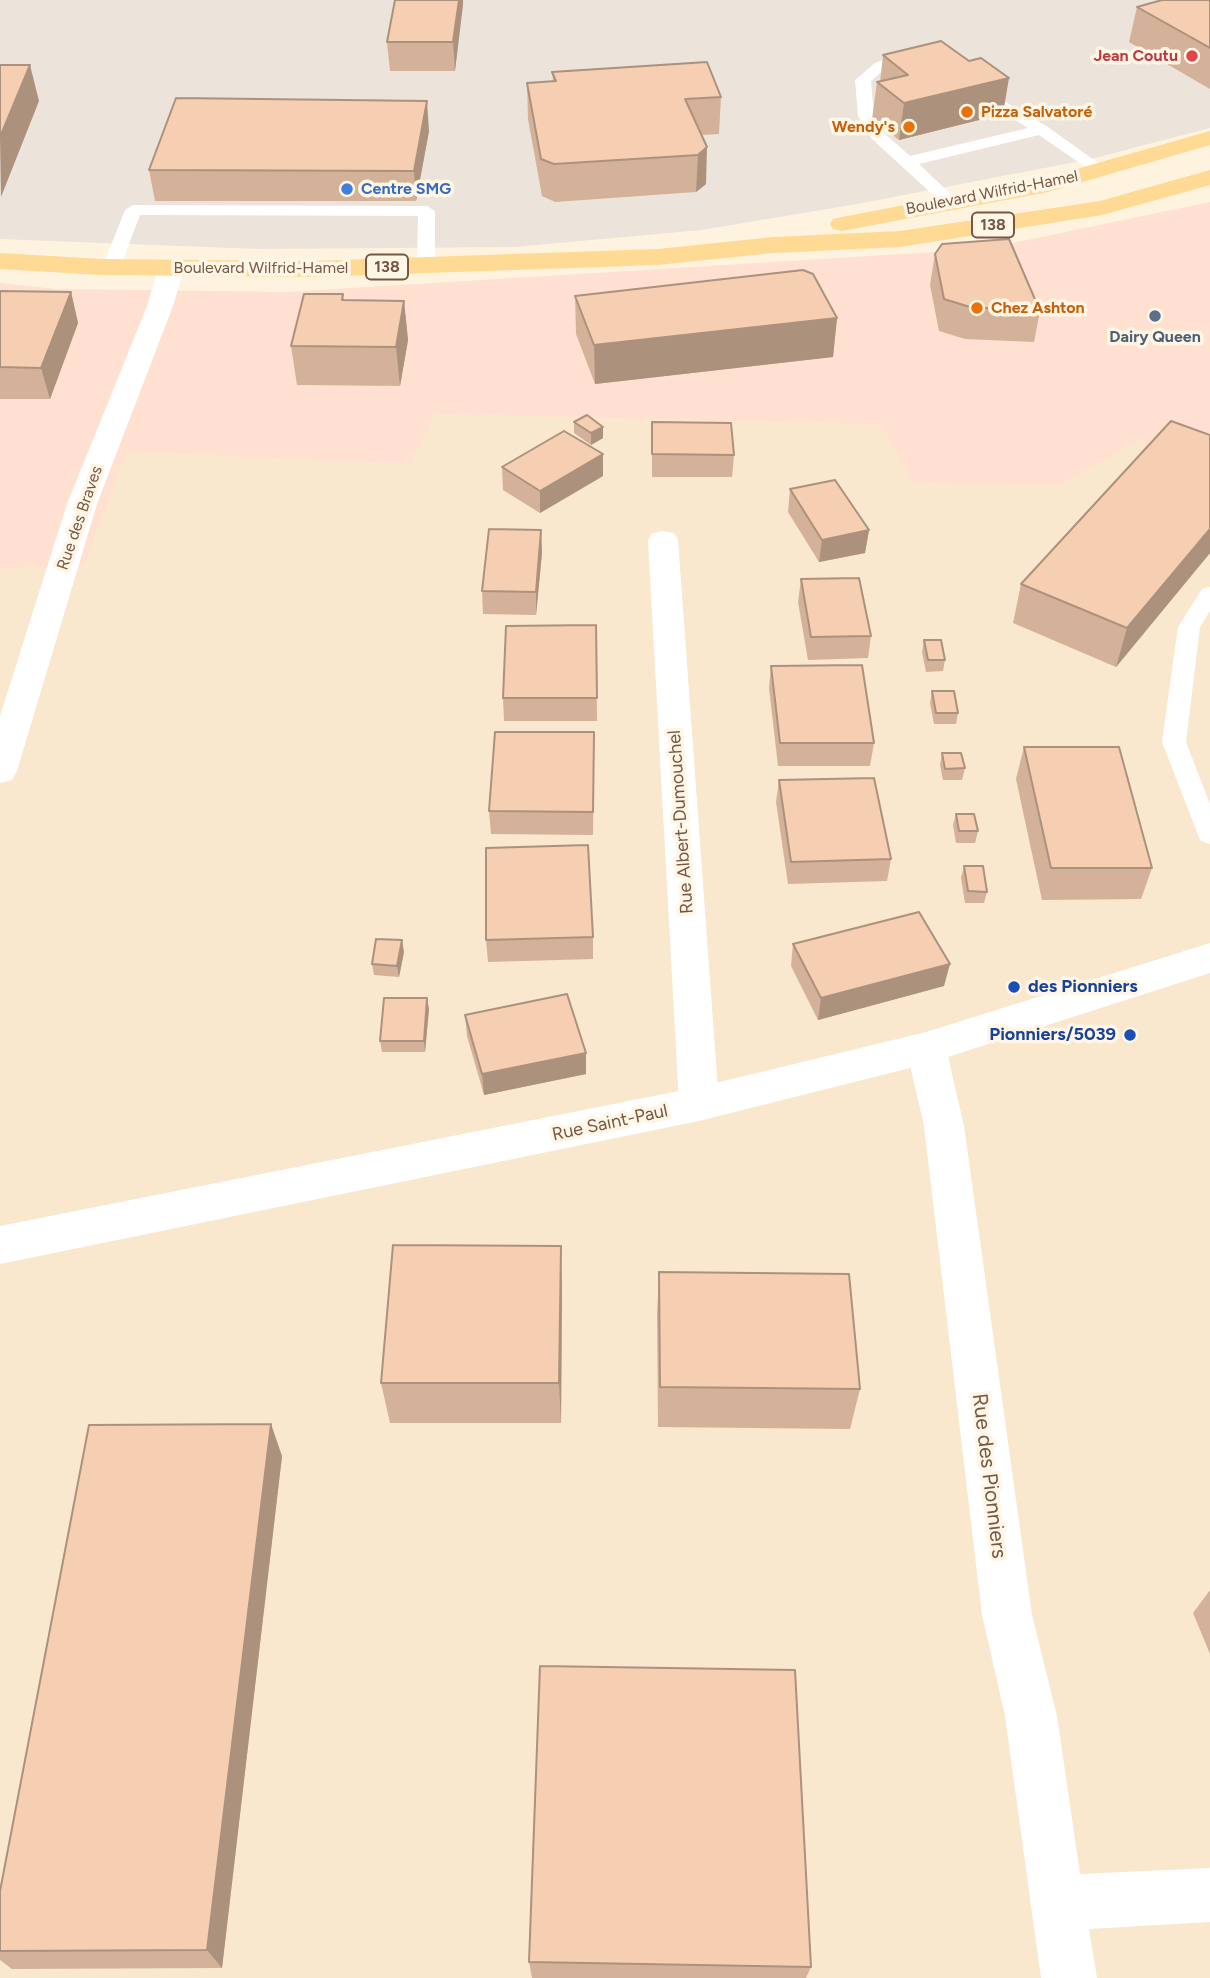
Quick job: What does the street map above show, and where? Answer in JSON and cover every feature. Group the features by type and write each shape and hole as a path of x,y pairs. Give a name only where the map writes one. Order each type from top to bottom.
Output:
{"main road":[{"name":"Boulevard Wilfrid-Hamel","path":"773,245 856,219 1048,185 1210,138"},
{"name":"Boulevard Wilfrid-Hamel","path":"0,261 171,269 426,266 658,257 773,245 900,239 1102,208 1210,177"}],"street":[{"name":"Rue des Braves","path":"0,771 82,504 160,306 171,269"},
{"name":"Rue Albert-Dumouchel","path":"663,540 699,1104"},
{"name":"Rue Saint-Paul","path":"0,1245 699,1104 926,1048 1210,958"},
{"name":"Rue des Pionniers","path":"926,1048 944,1126 1007,1615 1031,1716 1069,1978"},
{"path":"1057,1903 1210,1895"}],"lane":[{"path":"933,63 914,57 901,58 880,66 863,80 866,116 877,136 950,202"},
{"path":"966,83 1100,170"},
{"path":"907,162 1042,130"},
{"path":"110,268 133,210 427,211 426,266"},
{"path":"1210,594 1189,627 1174,742 1210,835"}],"shaded area":[{"path":"0,0 1210,0 1210,128 1091,159 857,204 702,230 514,247 258,249 0,239"},
{"path":"1210,202 1210,462 1136,441 1059,486 914,483 881,425 435,414 410,464 127,452 85,565 0,569 0,283 56,289 287,292 984,249"},
{"path":"435,414 881,425 915,483 1059,486 1135,441 1210,462 1210,1978 0,1978 0,569 85,565 127,452 410,464"}],"building":[{"path":"395,0 459,0 453,42 387,42"},
{"path":"1162,0 1210,0 1210,48 1137,7"},
{"path":"941,41 969,61 981,58 1009,78 904,103 877,82 908,75 883,55"},
{"path":"707,62 721,97 685,99 707,147 698,155 554,164 541,159 527,83 556,81 552,72"},
{"path":"0,65 30,65 0,137"},
{"path":"176,98 427,101 414,171 149,170"},
{"path":"1009,239 1040,311 970,307 944,299 935,254 942,244"},
{"path":"803,270 813,274 837,318 594,345 575,296"},
{"path":"0,291 71,292 41,368 0,367"},
{"path":"304,294 343,294 342,300 404,301 396,347 291,346"},
{"path":"587,415 603,427 591,433 574,422"},
{"path":"1171,421 1210,435 1210,529 1127,628 1021,584"},
{"path":"652,422 731,423 734,455 652,454"},
{"path":"564,431 603,454 540,491 502,467"},
{"path":"835,480 869,530 822,540 790,489"},
{"path":"489,529 541,530 536,592 482,591"},
{"path":"859,578 871,636 811,637 801,579"},
{"path":"596,625 597,698 503,698 506,626"},
{"path":"924,640 941,640 945,660 928,660"},
{"path":"862,665 874,743 780,743 771,666"},
{"path":"932,691 954,691 958,713 936,713"},
{"path":"495,732 594,732 593,812 489,811"},
{"path":"1024,747 1119,747 1152,868 1051,868"},
{"path":"942,753 961,753 965,768 945,769"},
{"path":"874,778 891,859 791,862 779,780"},
{"path":"956,814 974,814 978,831 959,831"},
{"path":"588,845 593,937 486,940 486,848"},
{"path":"964,866 983,866 987,892 968,891"},
{"path":"919,912 950,964 821,998 793,944"},
{"path":"376,939 402,940 397,966 372,964"},
{"path":"567,994 586,1053 482,1074 465,1015"},
{"path":"384,998 427,998 424,1041 380,1041"},
{"path":"393,1245 561,1246 559,1383 381,1383"},
{"path":"659,1272 849,1274 860,1389 660,1387"},
{"path":"271,1424 207,1950 0,1951 0,1891 89,1425"},
{"path":"540,1666 795,1670 811,1967 529,1962"}],"place":[{"name":"Jean Coutu","path":"1192,56"},
{"name":"Pizza Salvatoré","path":"967,112"},
{"name":"Wendy's","path":"909,127"},
{"name":"Centre SMG","path":"347,189"},
{"name":"Chez Ashton","path":"977,308"},
{"name":"Dairy Queen","path":"1155,316"},
{"name":"des Pionniers","path":"1014,987"},
{"name":"Pionniers/5039","path":"1130,1035"}]}
